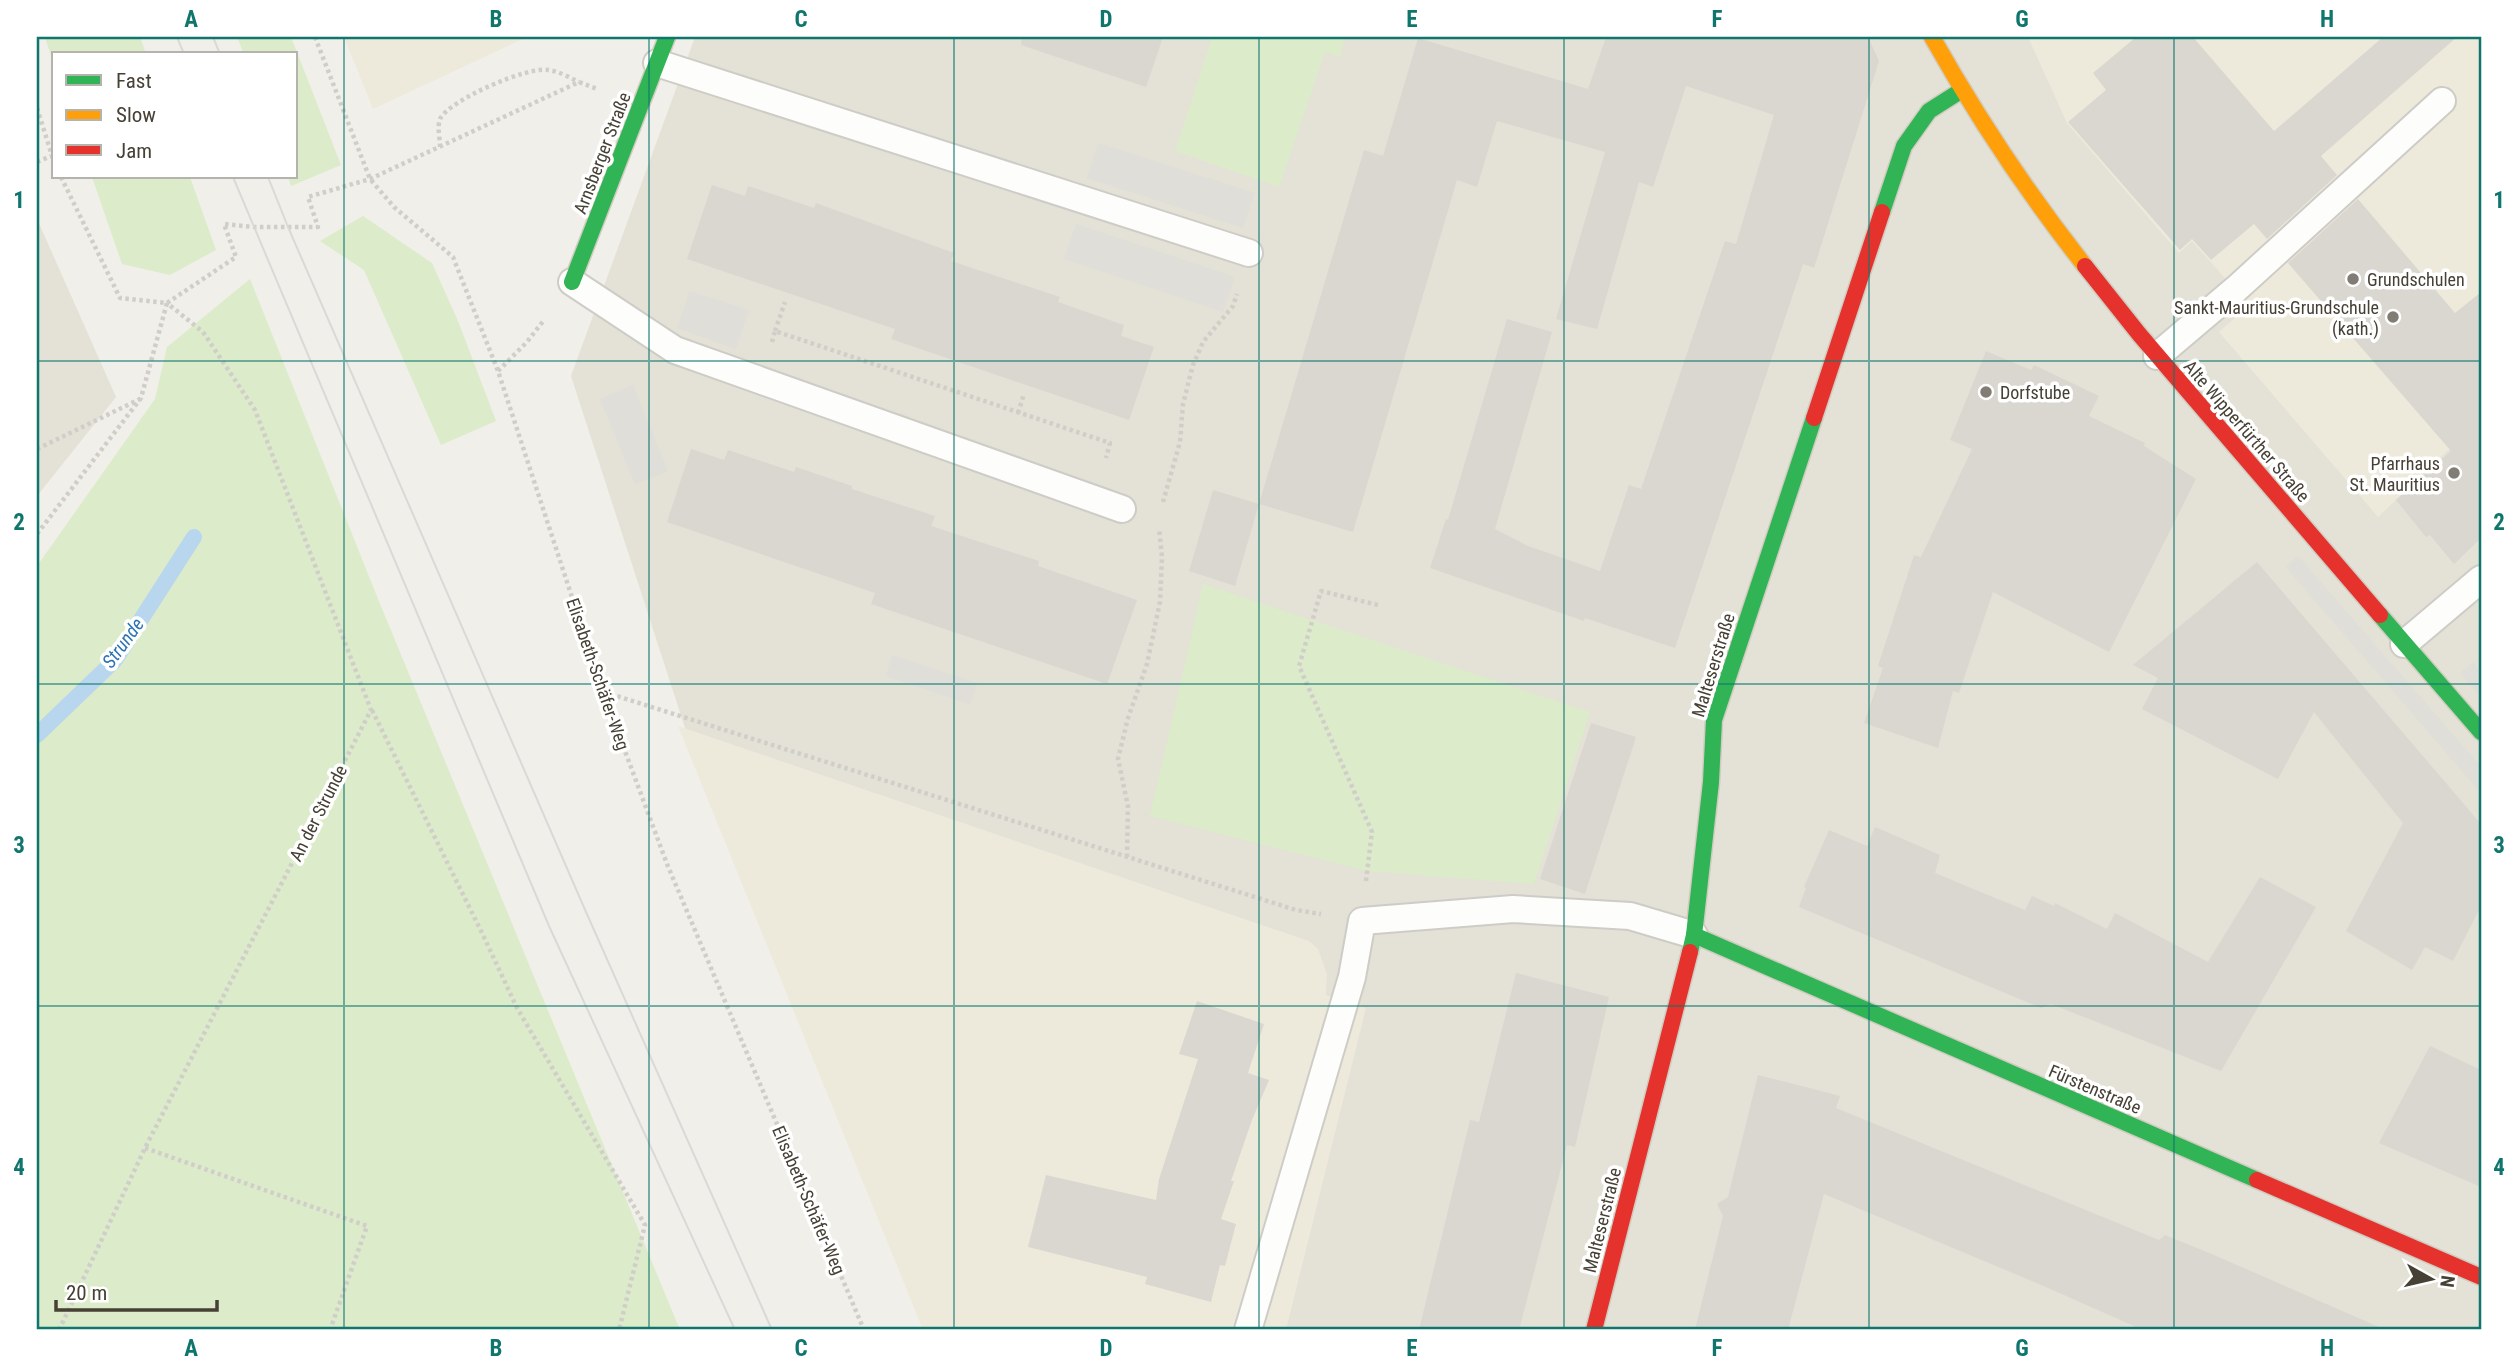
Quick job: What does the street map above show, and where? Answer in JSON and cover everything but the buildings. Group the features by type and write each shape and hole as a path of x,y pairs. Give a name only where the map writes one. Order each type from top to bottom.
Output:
{"street":[{"name":"Arnsberger Straße","path":"572,282 667,37"},
{"name":"Alte Wipperfürther Straße","path":"1932,37 1962,90 2042,212 2157,356 2481,732"},
{"name":"Malteserstraße","path":"1594,1330 1694,935 1711,782 1714,720 1903,146 1929,111 1962,90"},
{"name":"Fürstenstraße","path":"1694,935 2481,1277"}],"lane":[{"path":"657,63 1249,253"},
{"path":"2157,356 2236,289 2442,101"},
{"path":"572,282 675,350 1122,509"},
{"path":"2404,644 2481,579"},
{"path":"1248,1330 1352,976 1362,921 1513,909 1630,916 1694,935"}],"path":[{"name":"Elisabeth-Schäfer-Weg","path":"315,37 370,179 394,207 453,257 498,371 603,692 667,864 864,1330"},
{"path":"440,146 438,122 445,111 470,95 502,81 548,69 579,82"},
{"path":"37,534 141,398 167,303 236,257 224,224 253,228 318,228 308,197 370,179 550,95"},
{"path":"37,108 51,156 37,162"},
{"path":"61,178 120,298 167,303 203,332 255,410 371,710 483,935 516,1008 645,1225 619,1330"},
{"path":"1127,857 1128,806 1118,759 1128,718 1147,664 1160,602 1162,557 1158,520 1180,442 1183,404 1193,365 1203,342 1233,306 1249,253"},
{"path":"498,371 527,342 572,282"},
{"path":"761,380 785,302"},
{"path":"775,331 1110,443 1093,499"},
{"path":"1018,412 1024,394"},
{"path":"37,449 141,398"},
{"path":"1122,509 1158,520"},
{"path":"603,692 1296,909 1362,921 1372,832 1299,666 1321,591 1378,606"},
{"name":"An der Strunde","path":"59,1330 145,1148 371,710"},
{"path":"145,1148 367,1226 330,1330"}],"shaded area":[{"path":"344,37 527,37 373,109"},
{"path":"695,37 2481,37 2481,1330 962,1330 709,802 571,376"},
{"name":"Grundschulen","path":"2028,37 2481,37 2481,419 2378,517 2219,332 2249,305 2192,241 2179,253 2067,123"},
{"path":"1098,143 1255,193 1243,228 1087,178"},
{"path":"37,219 116,397 37,496"},
{"path":"1076,224 1235,277 1223,312 1064,259"},
{"path":"690,291 749,310 736,349 677,328"},
{"path":"633,385 668,471 635,484 600,399"},
{"path":"2298,556 2481,767 2481,793 2286,567"},
{"path":"892,655 977,683 970,704 886,676"},
{"path":"2473,662 2481,672 2481,697 2460,673"},
{"path":"678,726 1309,941 1318,949 1327,974 1326,995 1366,1008 1286,1330 923,1330"}],"green space":[{"path":"45,37 140,37 145,52 52,52 52,59"},
{"path":"237,37 291,37 297,52 243,52"},
{"path":"1212,37 1345,37 1340,57 1325,52 1279,187 1175,151"},
{"path":"298,55 341,165 291,186 288,178 298,178"},
{"path":"92,178 190,178 216,250 170,275 122,264"},
{"path":"363,216 432,263 458,321 496,421 441,445 364,270 320,241"},
{"path":"250,279 378,599 680,1330 37,1330 37,566 155,399 167,347"},
{"path":"1203,584 1590,712 1534,884 1367,871 1150,816"}],"waterway":[{"name":"Strunde","path":"37,735 115,660 194,537"}],"tram line":[{"path":"177,37 183,52"},
{"path":"213,37 219,52"},
{"path":"233,178 549,926 735,1330"},
{"path":"268,178 586,912 772,1330"}],"traffic: fast":[{"path":"572,282 667,37"},
{"path":"1882,212 1904,146 1929,111 1962,90"},
{"path":"1690,952 1711,782 1714,720 1814,418"},
{"path":"2380,615 2481,732"},
{"path":"1694,935 2257,1180"}],"traffic: slow":[{"path":"1932,37 2004,154 2085,266"}],"traffic: jam":[{"path":"1814,418 1882,212"},
{"path":"2085,266 2139,334 2380,615"},
{"path":"1594,1330 1690,952"},
{"path":"2257,1180 2481,1277"}],"place":[{"name":"Grundschulen","path":"2353,279"},
{"name":"Sankt-Mauritius-Grundschule (kath.)","path":"2393,317"},
{"name":"Dorfstube","path":"1986,392"},
{"name":"Pfarrhaus St. Mauritius","path":"2454,473"}]}
